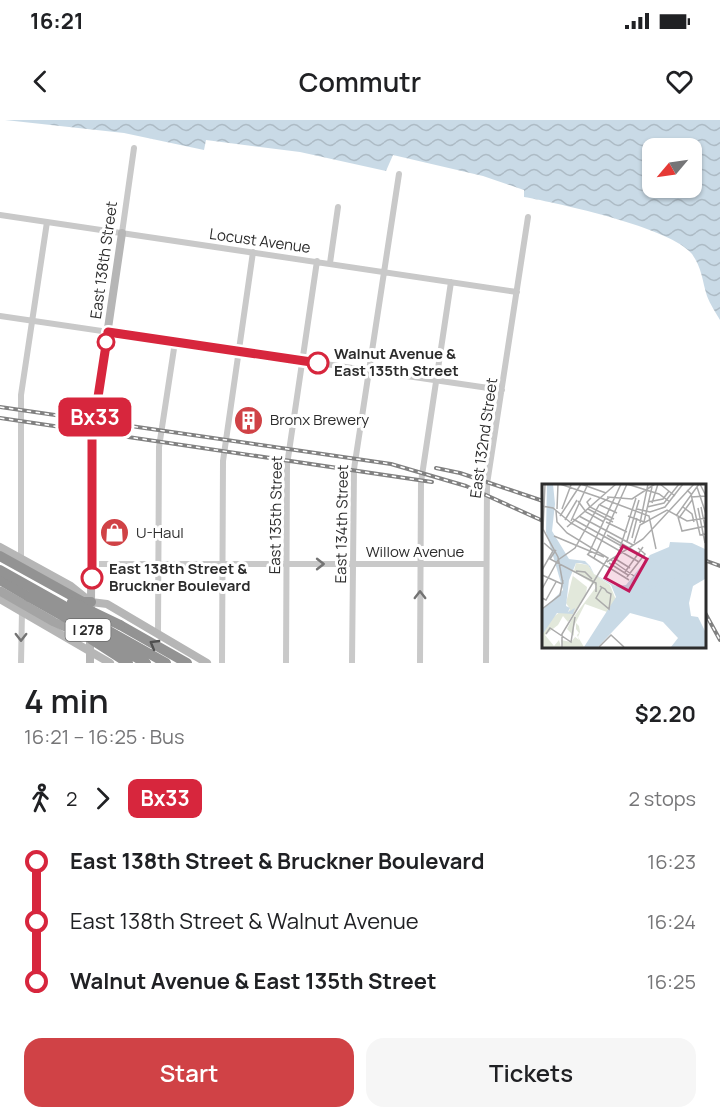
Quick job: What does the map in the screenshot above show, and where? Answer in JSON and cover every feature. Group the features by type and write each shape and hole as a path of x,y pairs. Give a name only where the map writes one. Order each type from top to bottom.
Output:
{"highway":[{"path":"2,565 83,602 91,602"},
{"path":"2,565 166,663"},
{"name":"I 278","path":"2,565 130,630 187,663"},
{"name":"I 278","path":"0,580 25,604 145,660"},
{"path":"25,604 128,663"}],"main road":[{"name":"East 138th Street","path":"90,663 92,436 122,233"},
{"path":"0,546 71,586 91,602 145,660"},
{"path":"2,565 145,660"},
{"path":"0,591 90,638 145,660 160,663"},
{"path":"0,599 25,604 89,651 110,663"},
{"path":"91,602 107,604 207,663"}],"street":[{"name":"East 138th Street","path":"122,233 134,148"},
{"name":"East 134th Street","path":"352,663 354,478 399,174"},
{"path":"330,263 338,207"},
{"name":"Locust Avenue","path":"0,214 517,292"},
{"name":"East 132nd Street","path":"486,663 487,484 528,217"},
{"path":"21,559 21,395 47,222"},
{"path":"222,663 222,461 253,252"},
{"name":"East 135th Street","path":"286,663 287,465 317,261"},
{"path":"420,663 421,482 451,282"},
{"path":"0,316 502,390"},
{"path":"158,634 159,447 175,342"},
{"name":"Willow Avenue","path":"92,564 486,564"},
{"path":"21,663 25,604"}],"water":[{"path":"5,120 720,120 720,320 707,296 700,269 692,254 680,244 639,226 524,197 524,190 483,176 393,155 386,171 300,152 206,140 204,150 124,133"}],"railway":[{"path":"0,407 391,464 466,486 542,521"},
{"path":"0,418 432,482"},
{"path":"436,468 460,473 542,501"},
{"path":"705,560 720,566"},
{"path":"705,613 720,640"}],"bus line":[{"name":"Bx33","path":"92,578 92,436 108,332 318,363"}],"place":[{"name":"Walnut Avenue & East 135th Street","path":"318,363"},
{"name":"Bronx Brewery","path":"249,420"},
{"name":"U-Haul","path":"115,533"},
{"name":"East 138th Street & Bruckner Boulevard","path":"92,578"}]}
